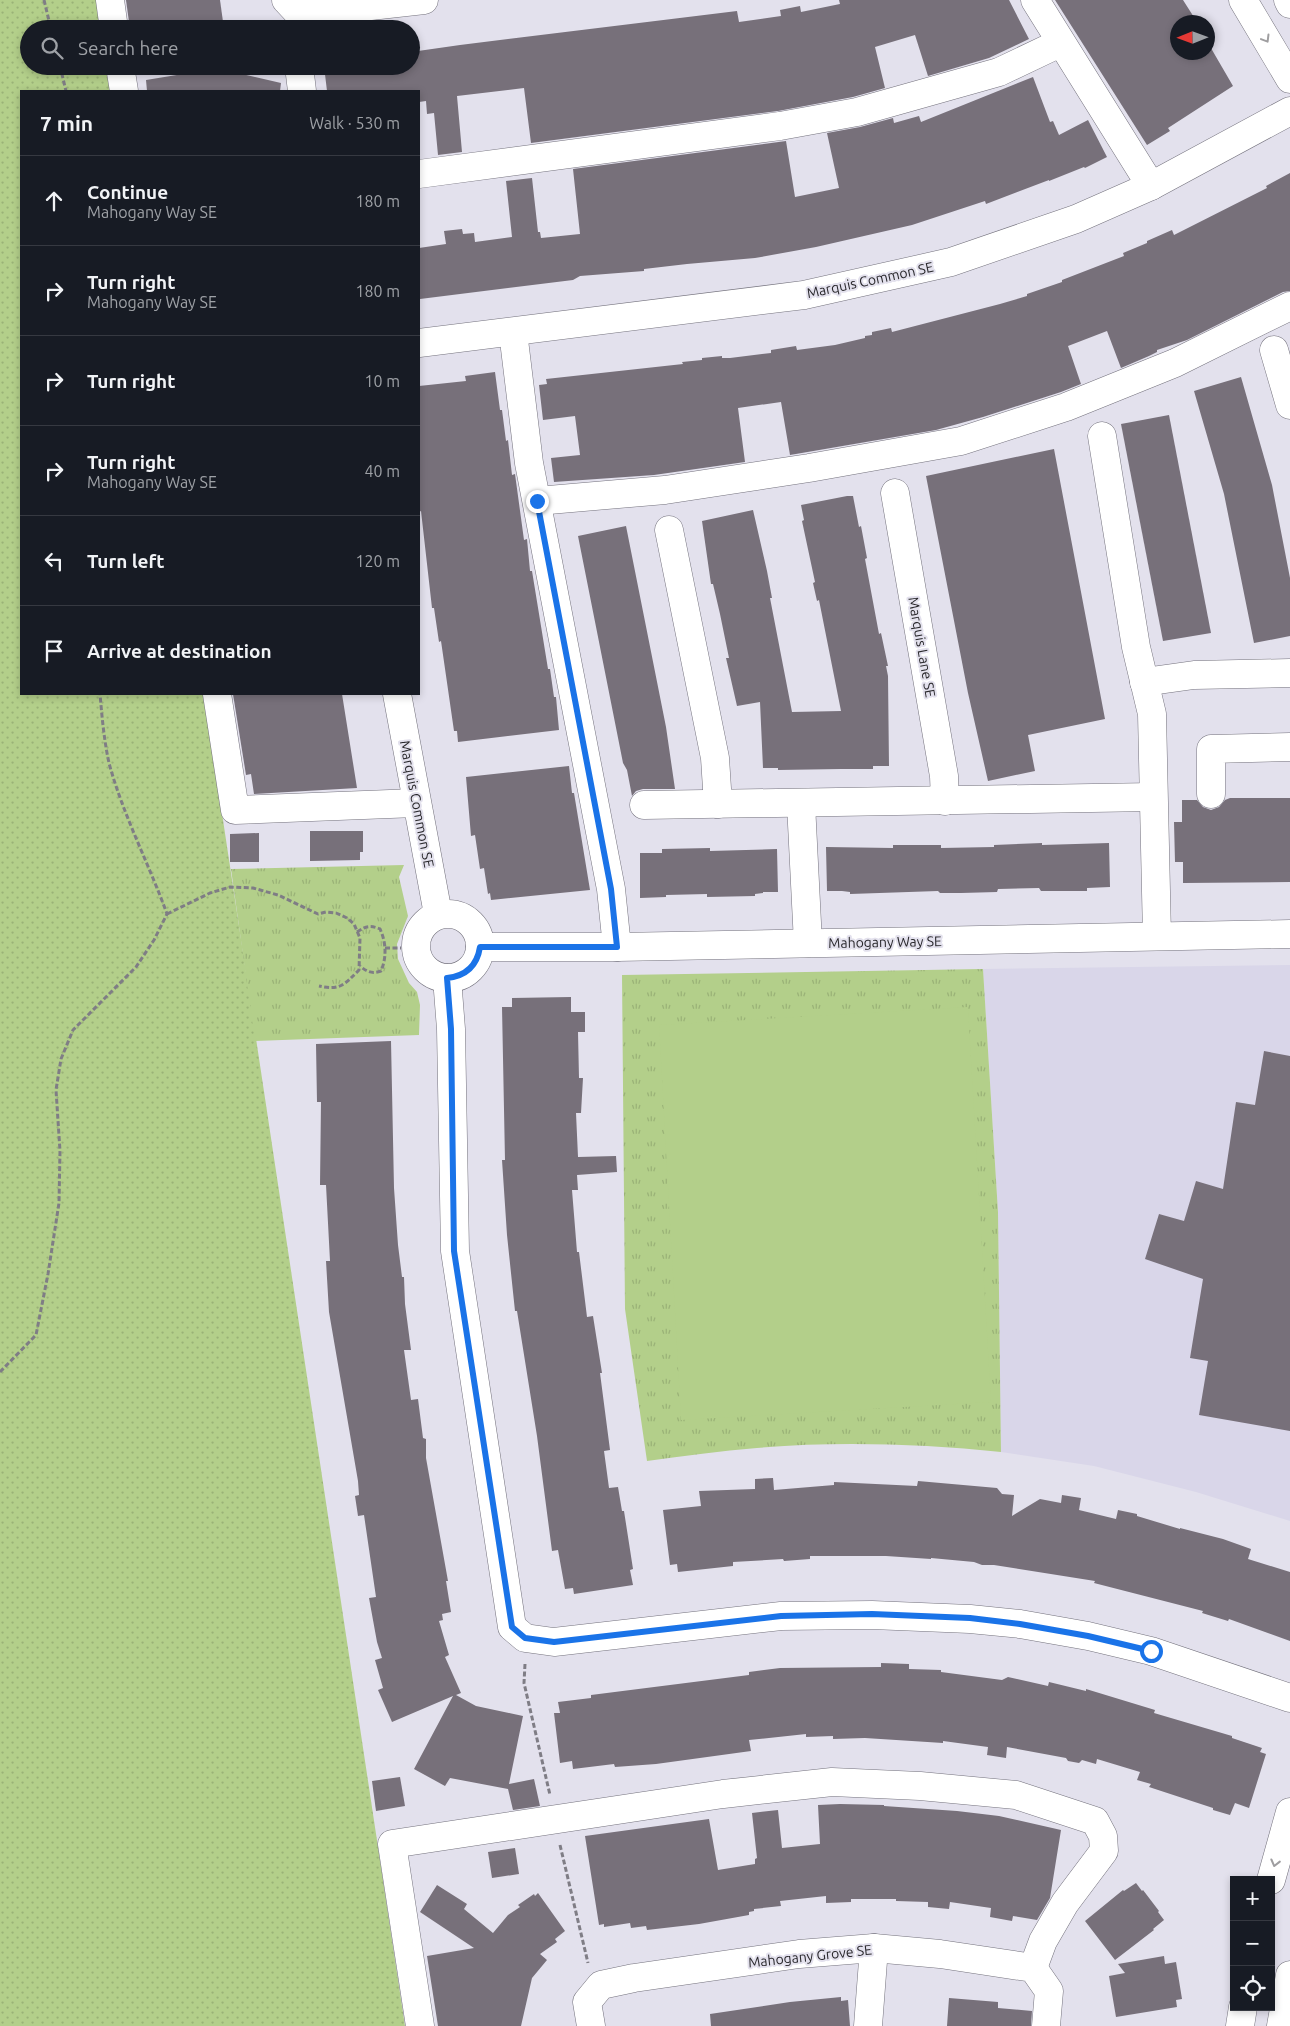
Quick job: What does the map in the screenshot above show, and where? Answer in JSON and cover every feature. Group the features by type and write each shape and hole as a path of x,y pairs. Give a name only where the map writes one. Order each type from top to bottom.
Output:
{"street":[{"path":"110,0 113,20"},
{"path":"294,14 424,0"},
{"path":"1035,0 1151,186"},
{"path":"1243,0 1290,79"},
{"path":"1288,0 1290,4"},
{"path":"420,174 780,126 857,112 999,72 1060,42"},
{"path":"121,75 124,90"},
{"path":"300,75 302,90"},
{"name":"Marquis Common SE","path":"420,343 804,295 951,262 1076,219 1151,186 1290,111"},
{"path":"537,501 665,490 809,468 961,441 1066,407 1175,363 1290,306"},
{"path":"513,332 529,463 611,889 617,947"},
{"path":"1274,350 1290,405"},
{"path":"1102,436 1136,648 1152,714 1157,936"},
{"name":"Marquis Lane SE","path":"895,493 944,776 945,801"},
{"path":"670,530 715,758 718,804"},
{"path":"1144,682 1194,675 1290,673"},
{"path":"217,695 235,810 416,803"},
{"name":"Marquis Common SE","path":"397,695 438,914"},
{"path":"1211,794 1211,749 1290,747"},
{"path":"644,805 1153,797"},
{"path":"801,804 808,943"},
{"path":"448,913 468,920 475,927 479,936 480,947 476,961 466,972 457,977 447,978 428,972 421,964 415,945 417,935 429,919 438,914 448,913"},
{"name":"Mahogany Way SE","path":"480,947 617,947 1290,934"},
{"path":"447,978 451,1029 454,1251 512,1627 525,1638 554,1642 781,1616 872,1614 970,1618 1040,1628 1151,1651 1290,1698"},
{"path":"420,2026 392,1844 723,1794 832,1782 920,1786 1016,1796 1095,1821 1103,1836 1104,1851 1065,1903 1043,1942 1033,1968 1049,1991 1046,2026"},
{"path":"1272,1876 1290,1812"},
{"path":"868,2026 874,1948"},
{"name":"Mahogany Grove SE","path":"591,2026 587,2002 600,1985 634,1978 799,1954 874,1948 940,1954 1033,1968"},
{"path":"1281,2026 1290,1975"},
{"path":"1240,2026 1242,2011"}],"path":[{"path":"44,0 49,20"},
{"path":"62,75 66,90"},
{"path":"100,695 109,763 132,828 167,914"},
{"path":"0,1372 36,1335 48,1274 60,1203 60,1151 56,1090 61,1059 73,1030 136,967 154,940 167,914 210,893 230,887 252,888 278,895 318,914 326,912 336,913 347,918 354,924 360,938 359,970 345,984 336,988 319,986"},
{"path":"358,932 366,926 372,925 380,928 385,948 384,964 381,971 373,973 366,971 360,966"},
{"path":"385,948 401,948"}],"shaded area":[{"path":"1290,965 1290,1521 1196,1492 1094,1466 1001,1452 998,1212 983,969"}],"green space":[{"path":"0,0 97,0 100,20 20,20 20,75 108,75 111,90 20,90 20,695 204,695 405,2026 0,2026"},
{"path":"404,865 399,877 408,916 397,944 398,959 409,983 417,992 420,1005 419,1035 255,1041 231,869"},
{"path":"983,969 998,1212 1001,1452 910,1445 849,1444 743,1449 647,1461 625,1309 622,975"},
{"path":"968,1007 991,1402 681,1420 659,1025"}],"building":[{"path":"126,0 220,0 223,20 129,20"},
{"path":"839,0 1009,0 1029,39 989,58 928,76 915,35 875,47 885,88 853,97 778,111 531,143 524,88 457,96 462,152 438,155 434,113 427,114 426,101 420,102 420,90 327,90 325,75 420,75 420,51 737,11 739,22 781,16 780,10 800,6 801,12 840,4"},
{"path":"1055,0 1183,0 1193,15 1170,15 1170,60 1215,60 1215,55 1233,86 1168,128 1170,131 1147,145"},
{"path":"177,75 246,75 281,83 280,90 147,90 146,80"},
{"path":"1033,77 1050,122 1053,121 1059,135 1088,120 1107,157 1085,168 986,204 985,201 912,225 816,247 755,258 644,269 644,271 580,276 573,280 420,299 420,248 446,244 444,231 462,229 463,234 474,233 475,242 512,237 506,181 532,178 538,232 540,232 541,238 580,234 573,169 786,141 795,197 839,188 827,133 893,118 894,123 919,116 921,122"},
{"path":"1290,173 1290,291 1283,292 1187,340 1157,350 1157,352 1149,356 1121,368 1107,331 1068,346 1081,384 983,417 936,430 790,455 781,402 738,408 745,462 654,475 554,482 551,458 580,455 575,416 543,420 539,385 547,384 546,379 683,364 682,362 702,360 702,358 722,356 722,358 730,358 771,353 771,350 796,346 797,350 835,345 865,338 865,336 872,335 872,332 891,328 892,332 1000,304 1027,296 1027,294 1062,282 1062,280 1124,256 1123,253 1172,230 1174,235 1267,188 1266,186"},
{"path":"495,372 506,441 508,440 512,475 515,474 524,540 527,539 530,571 532,571 548,669 550,669 554,697 556,697 559,730 458,742 457,731 454,731 441,641 439,642 434,608 432,608 420,512 420,386 466,381 465,376"},
{"path":"1241,377 1272,485 1290,578 1290,636 1254,643 1224,494 1194,391"},
{"path":"1169,415 1211,633 1163,641 1121,424"},
{"path":"1054,449 1105,719 1028,735 1035,771 988,781 968,693 926,476"},
{"path":"853,496 859,527 861,526 879,634 881,633 888,666 886,666 888,676 889,766 873,766 873,769 778,770 778,768 763,768 760,702 737,706 726,658 729,658 720,614 713,584 711,584 702,521 753,510 767,571 772,598 770,598 792,712 841,711 819,600 817,601 813,583 815,582 802,521 804,520 801,505"},
{"path":"626,526 666,727 675,789 643,789 636,791 632,796 627,770 623,763 578,536"},
{"path":"233,695 342,695 357,788 254,794 251,774 246,775"},
{"path":"569,766 572,793 574,793 590,890 491,900 490,893 488,894 484,868 480,869 475,835 471,836 466,777"},
{"path":"1230,798 1290,798 1290,882 1183,883 1183,862 1175,862 1174,822 1182,822 1182,800 1197,800 1203,807 1211,810 1219,807 1225,800"},
{"path":"310,831 363,831 363,852 360,852 360,860 310,861"},
{"path":"259,833 259,862 230,862 230,834"},
{"path":"1042,843 1042,845 1109,843 1110,887 1087,888 1087,891 1041,891 1039,888 998,889 997,892 961,893 940,893 938,891 850,894 850,892 827,891 826,847 893,848 893,845 941,845 941,848 994,847 994,845"},
{"path":"710,848 710,851 777,849 778,892 763,892 755,894 755,896 707,897 707,894 640,898 640,853 662,853 662,849"},
{"path":"571,997 571,1012 585,1012 585,1032 578,1032 579,1078 583,1078 581,1113 576,1113 578,1157 616,1156 617,1172 577,1175 578,1190 572,1190 577,1252 579,1252 587,1317 593,1316 602,1373 600,1373 610,1450 604,1451 609,1488 618,1487 622,1511 624,1511 633,1569 630,1570 633,1585 574,1594 573,1588 565,1589 558,1550 552,1551 537,1436 517,1311 515,1311 502,1160 505,1160 502,1007 512,1007 512,998"},
{"path":"391,1041 394,1188 398,1245 402,1277 404,1277 405,1304 411,1350 404,1350 411,1400 418,1399 423,1438 426,1439 426,1458 448,1581 446,1581 451,1612 442,1614 443,1620 439,1621 449,1655 445,1657 461,1693 456,1695 476,1706 523,1716 509,1784 534,1779 540,1806 513,1810 508,1789 450,1778 445,1786 414,1769 453,1696 392,1722 378,1690 383,1688 375,1660 382,1658 369,1598 376,1597 364,1515 358,1516 355,1496 359,1495 358,1481 329,1312 326,1261 330,1261 326,1185 320,1185 321,1102 317,1102 316,1044"},
{"path":"1264,1051 1290,1056 1290,1431 1199,1415 1208,1361 1190,1358 1203,1279 1145,1259 1159,1214 1184,1221 1196,1181 1223,1189 1236,1102 1255,1105"},
{"path":"773,1478 774,1490 834,1485 834,1482 917,1486 918,1481 997,1488 1002,1494 1014,1495 1012,1516 1040,1499 1061,1503 1062,1495 1081,1498 1079,1510 1116,1519 1118,1510 1137,1514 1137,1516 1180,1529 1223,1539 1251,1549 1248,1559 1290,1572 1290,1641 1229,1619 1228,1621 1202,1613 1203,1611 1094,1583 1095,1581 994,1565 982,1565 974,1562 886,1556 810,1556 810,1559 733,1562 733,1566 678,1572 677,1564 670,1565 663,1510 701,1506 699,1491 755,1489 755,1479"},
{"path":"881,1663 909,1664 909,1669 941,1670 941,1672 1002,1680 1008,1677 1048,1686 1049,1682 1086,1691 1086,1689 1155,1710 1154,1713 1232,1736 1232,1738 1262,1748 1260,1752 1266,1754 1249,1808 1235,1803 1230,1815 1149,1787 1151,1784 1137,1780 1140,1772 1097,1759 1096,1764 1082,1760 1079,1763 1068,1761 1066,1758 1007,1747 1006,1758 987,1755 988,1747 943,1741 943,1743 865,1738 833,1739 833,1736 806,1737 806,1734 749,1740 751,1751 656,1764 615,1767 614,1764 573,1769 572,1761 560,1763 554,1713 560,1713 558,1702 591,1698 591,1695 749,1675 749,1672 780,1668 881,1667"},
{"path":"400,1777 405,1806 376,1811 372,1781"},
{"path":"818,1805 884,1805 957,1811 999,1816 1061,1830 1050,1898 1037,1920 1013,1916 1012,1921 990,1917 991,1908 950,1902 949,1909 928,1907 928,1902 896,1901 896,1899 851,1899 851,1902 826,1903 826,1896 780,1901 781,1906 754,1909 754,1911 749,1912 749,1915 699,1924 647,1930 646,1926 631,1928 630,1923 604,1927 604,1924 599,1925 585,1836 709,1819 718,1870 755,1864 755,1859 757,1858 752,1813 778,1810 782,1848 820,1844"},
{"path":"515,1848 519,1874 492,1878 488,1852"},
{"path":"1136,1883 1164,1920 1115,1960 1085,1921 1123,1890"},
{"path":"437,1885 467,1904 464,1909 493,1933 508,1915 520,1907 518,1905 538,1893 565,1931 555,1939 557,1942 540,1954 547,1960 532,1978 521,2026 438,2026 427,1956 474,1948 420,1912"},
{"path":"1164,1956 1165,1964 1176,1962 1182,1999 1176,2000 1177,2007 1116,2017 1109,1976 1125,1973 1118,1964"},
{"path":"841,1997 841,2001 848,2000 850,2026 711,2026 710,2014 790,2002"},
{"path":"949,1998 998,2002 998,2008 1032,2011 1031,2026 947,2026"}],"route":[{"path":"537,501 611,889 617,947 480,947 474,965 457,977 447,978 451,1029 454,1251 512,1627 525,1638 554,1642 781,1616 872,1614 970,1618 1020,1624 1088,1636 1151,1651"}]}
